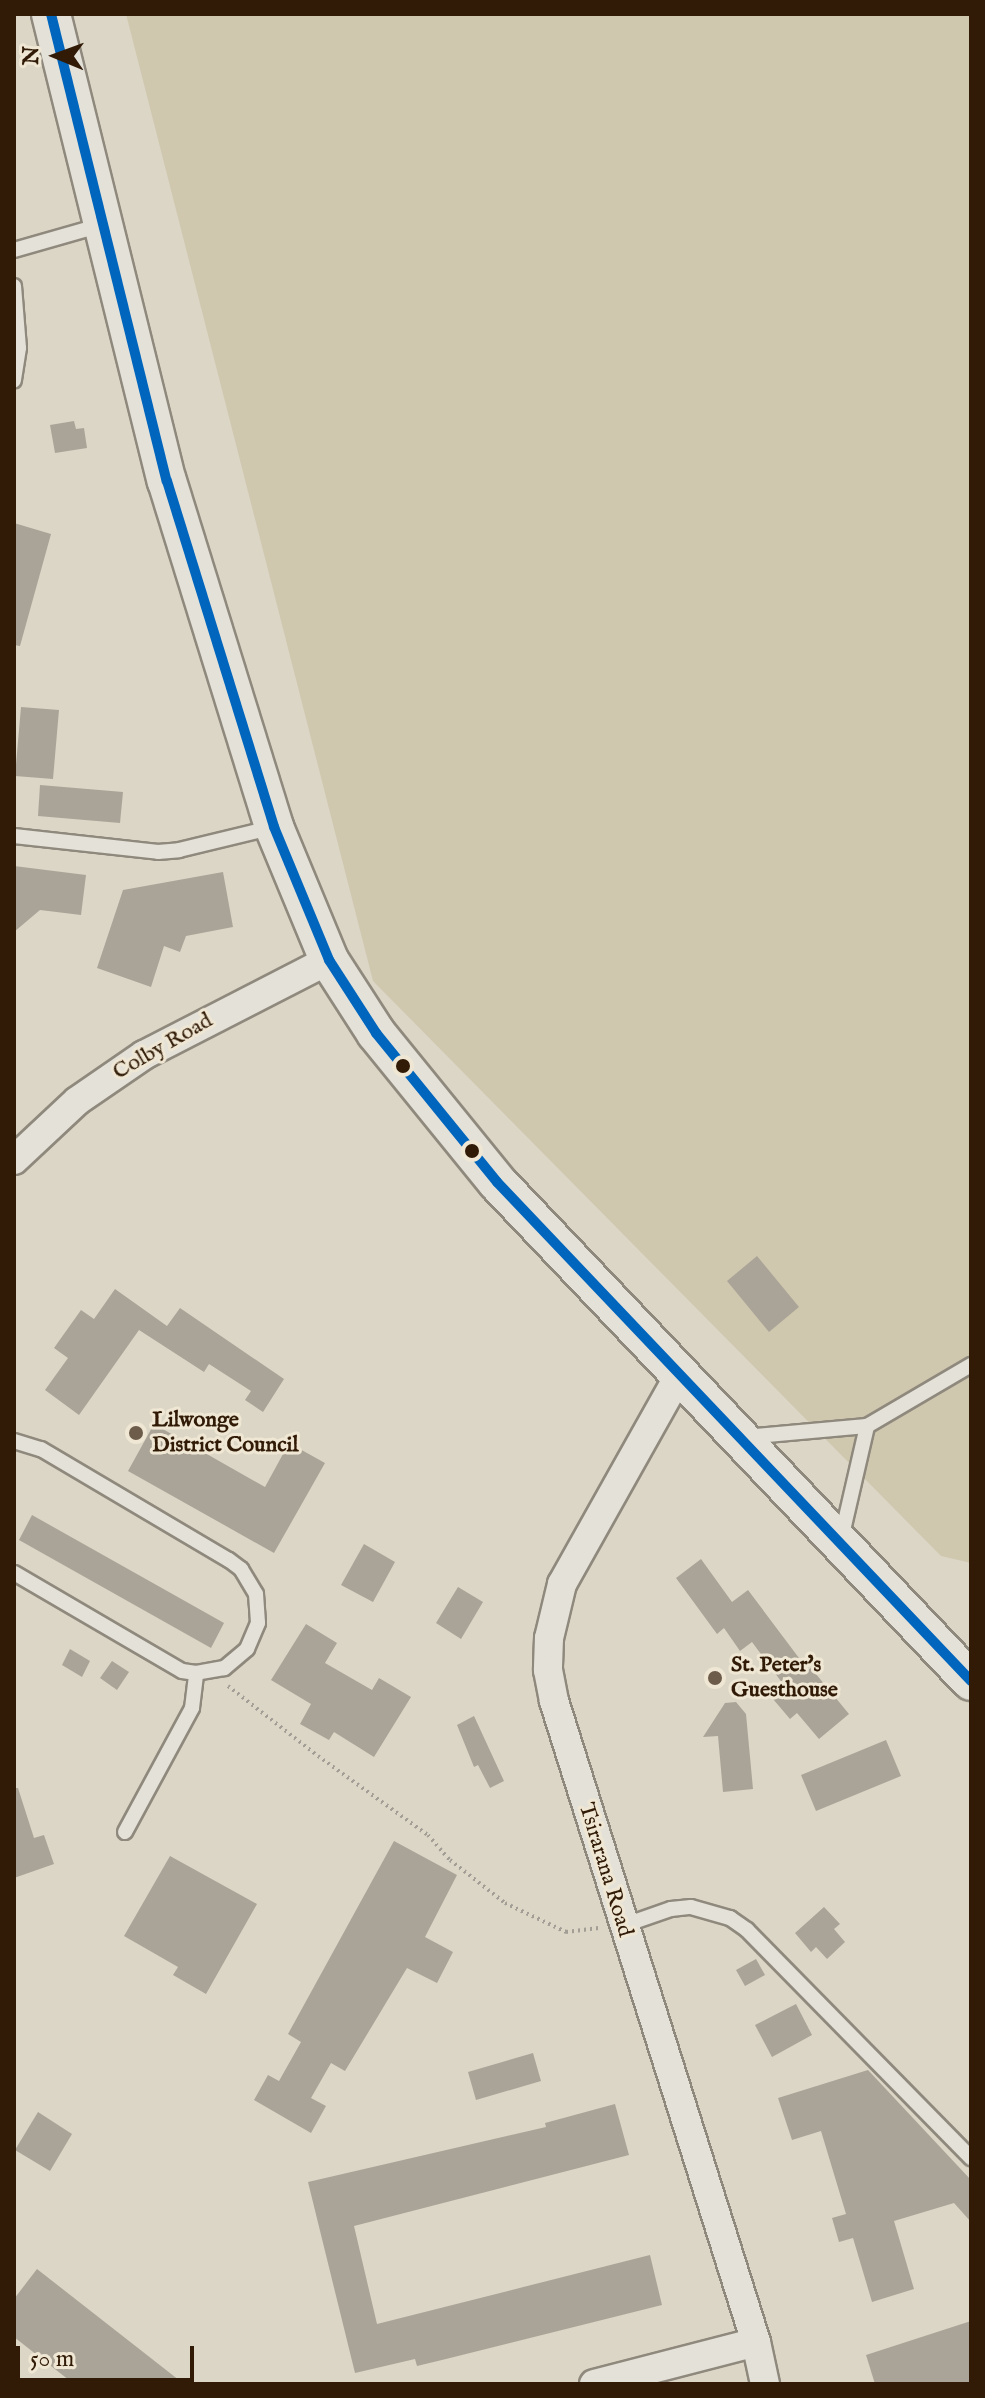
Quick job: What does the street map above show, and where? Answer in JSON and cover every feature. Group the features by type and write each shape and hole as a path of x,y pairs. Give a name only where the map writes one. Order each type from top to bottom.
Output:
{"main road":[{"path":"51,14 167,481 274,827 329,960 376,1033 497,1182 681,1372 839,1545 971,1681"}],"street":[{"name":"Colby Road","path":"14,1160 77,1101 144,1055 329,960"},
{"name":"Tsirarana Road","path":"681,1372 562,1584 549,1638 548,1670 554,1701 622,1926 756,2342 765,2384"},
{"path":"594,2384 756,2342"}],"lane":[{"path":"14,250 102,225"},
{"path":"14,286 19,348 14,381"},
{"path":"14,836 158,852 179,850 274,827"},
{"path":"741,1437 867,1426 971,1365"},
{"path":"839,1545 867,1426"},
{"path":"14,1441 41,1449 241,1569 256,1594 258,1623 254,1636 236,1660 203,1673 169,1665 14,1573"},
{"path":"125,1832 192,1708 203,1673"},
{"path":"622,1926 671,1909 691,1907 730,1918 747,1930 971,2158"}],"path":[{"path":"203,1673 428,1835 450,1860 505,1903 566,1932 622,1926"}],"shaded area":[{"path":"126,14 971,14 971,1563 941,1556 373,981"}],"building":[{"path":"74,421 76,429 84,428 87,448 55,453 50,425"},
{"path":"14,523 51,534 20,646 14,645"},
{"path":"21,707 59,710 53,779 15,776"},
{"path":"40,785 123,792 120,823 38,816"},
{"path":"14,866 86,875 81,915 40,910 14,932"},
{"path":"223,872 233,927 186,936 180,952 164,946 151,987 97,968 123,890"},
{"path":"757,1256 799,1307 769,1332 727,1281"},
{"path":"115,1289 167,1326 180,1308 284,1379 263,1412 245,1400 251,1391 209,1364 204,1372 139,1330 79,1415 45,1390 68,1358 54,1348 81,1310 94,1319"},
{"path":"154,1424 265,1487 289,1443 325,1463 274,1553 128,1471"},
{"path":"32,1515 224,1623 211,1648 19,1540"},
{"path":"364,1544 395,1562 373,1602 341,1585"},
{"path":"701,1559 732,1602 748,1590 808,1670 811,1668 849,1714 819,1739 797,1713 790,1719 773,1699 786,1688 752,1642 740,1651 724,1628 717,1634 676,1578"},
{"path":"458,1587 483,1602 461,1639 436,1623"},
{"path":"306,1624 337,1643 325,1663 372,1690 379,1678 411,1697 374,1757 334,1732 329,1740 300,1724 311,1704 271,1680"},
{"path":"70,1649 90,1661 82,1677 62,1665"},
{"path":"112,1661 129,1672 117,1690 100,1678"},
{"path":"736,1702 746,1714 753,1789 723,1792 718,1736 703,1737 725,1703"},
{"path":"474,1716 504,1781 490,1788 478,1765 474,1767 457,1725"},
{"path":"886,1740 901,1776 816,1811 801,1775"},
{"path":"14,1788 18,1788 34,1838 44,1835 54,1864 14,1878"},
{"path":"394,1841 457,1875 425,1937 453,1952 437,1983 407,1968 345,2071 331,2063 311,2098 326,2106 311,2133 254,2100 268,2075 279,2081 301,2042 288,2034"},
{"path":"170,1856 257,1904 206,1994 173,1975 178,1967 124,1936"},
{"path":"824,1907 840,1924 834,1929 845,1942 827,1959 816,1947 811,1952 795,1933"},
{"path":"756,1959 765,1975 745,1986 736,1970"},
{"path":"796,2004 812,2035 772,2057 755,2025"},
{"path":"533,2053 541,2081 476,2100 468,2072"},
{"path":"868,2070 971,2180 971,2222 954,2203 894,2221 914,2289 872,2302 853,2238 839,2242 832,2218 846,2214 821,2131 792,2140 778,2098"},
{"path":"615,2104 629,2155 354,2226 377,2324 650,2255 662,2305 417,2366 415,2359 355,2373 308,2182 546,2127 545,2123"},
{"path":"38,2112 72,2134 50,2171 15,2150"},
{"path":"37,2269 184,2384 74,2384 14,2337 14,2299"},
{"path":"971,2321 971,2384 875,2384 866,2355"}],"transit line":[{"path":"51,14 167,481 274,827 329,960 376,1033 497,1182 971,1681"}],"place":[{"name":"Lilwonge District Council","path":"136,1433"},
{"name":"St. Peter's Guesthouse","path":"715,1678"}]}
